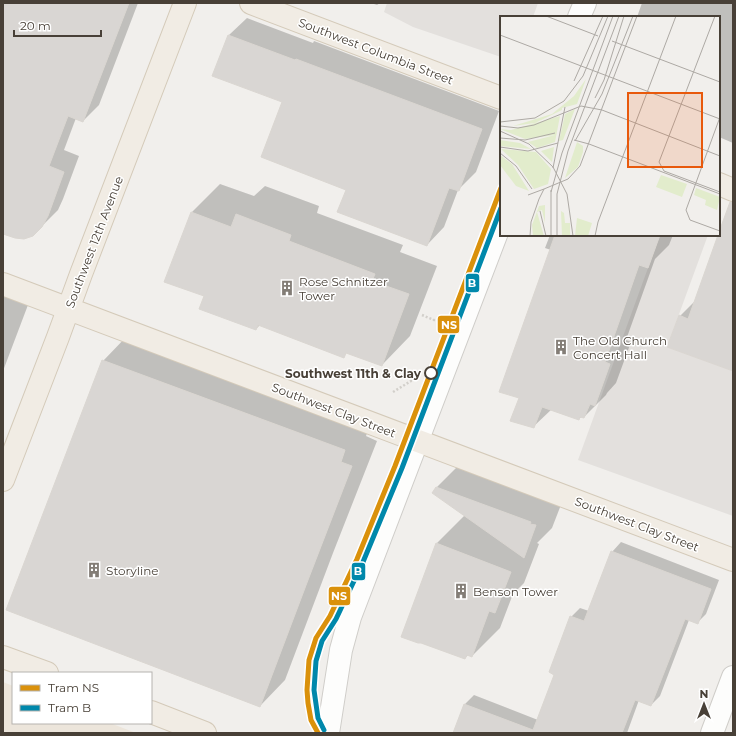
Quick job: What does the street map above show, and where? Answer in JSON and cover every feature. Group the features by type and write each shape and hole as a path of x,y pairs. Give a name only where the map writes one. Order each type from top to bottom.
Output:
{"main road":[{"name":"Southwest 12th Avenue","path":"3,480 185,3"},
{"name":"Southwest Columbia Street","path":"251,3 500,98"},
{"path":"720,184 733,190"},
{"name":"Southwest Clay Street","path":"3,284 733,560"},
{"path":"3,657 44,672"},
{"path":"152,712 205,733"}],"street":[{"path":"579,16 584,3"},
{"path":"328,733 341,650 350,617 500,225"},
{"path":"712,733 733,677"}],"path":[{"path":"422,315 434,320 432,322"},
{"path":"393,392 411,381 413,374"}],"shaded area":[{"path":"387,3 538,3 533,16 500,16 500,57 413,27 384,12"},
{"path":"660,236 708,236 667,347 733,371 733,516 578,460"},
{"path":"3,682 12,686 12,724 113,724 136,733 3,733"}],"building":[{"path":"3,3 129,3 83,122 68,116 49,166 64,172 48,216 42,227 33,236 24,239 3,234"},
{"path":"228,35 482,129 459,191 449,188 427,246 337,212 346,190 261,157 282,102 212,76"},
{"path":"730,202 733,202 733,371 667,347 679,315 688,319 718,236 720,236 720,229"},
{"name":"Rose Schnitzer Tower","path":"191,212 231,227 236,214 291,235 289,241 375,274 372,281 409,294 382,366 346,353 344,358 258,325 256,330 199,309 204,296 164,282"},
{"name":"The Old Church Concert Hall","path":"555,236 660,236 648,268 639,265 605,362 610,364 595,406 590,404 584,418 580,417 579,420 542,407 534,428 510,421 519,398 499,392"},
{"path":"102,360 345,450 341,462 352,466 260,707 6,610"},
{"path":"436,487 536,525 524,558 432,493"},
{"name":"Benson Tower","path":"436,543 511,572 495,613 489,611 472,657 467,655 465,659 401,637"},
{"path":"611,551 711,589 698,624 685,619 651,706 635,700 622,733 453,733 464,704 533,730 554,675 549,672 570,616 584,621"}],"tram line":[{"name":"NS","path":"318,733 311,720 307,690 309,660 316,638 330,616 357,559 395,466 500,191"},
{"name":"B","path":"324,730 318,718 314,690 316,661 322,641 336,619 363,562 402,468 500,211"}],"place":[{"name":"Rose Schnitzer Tower","path":"287,288"},
{"name":"The Old Church Concert Hall","path":"561,347"},
{"name":"Southwest 11th & Clay","path":"431,373"},
{"name":"Storyline","path":"94,570"},
{"name":"Benson Tower","path":"461,591"}]}
